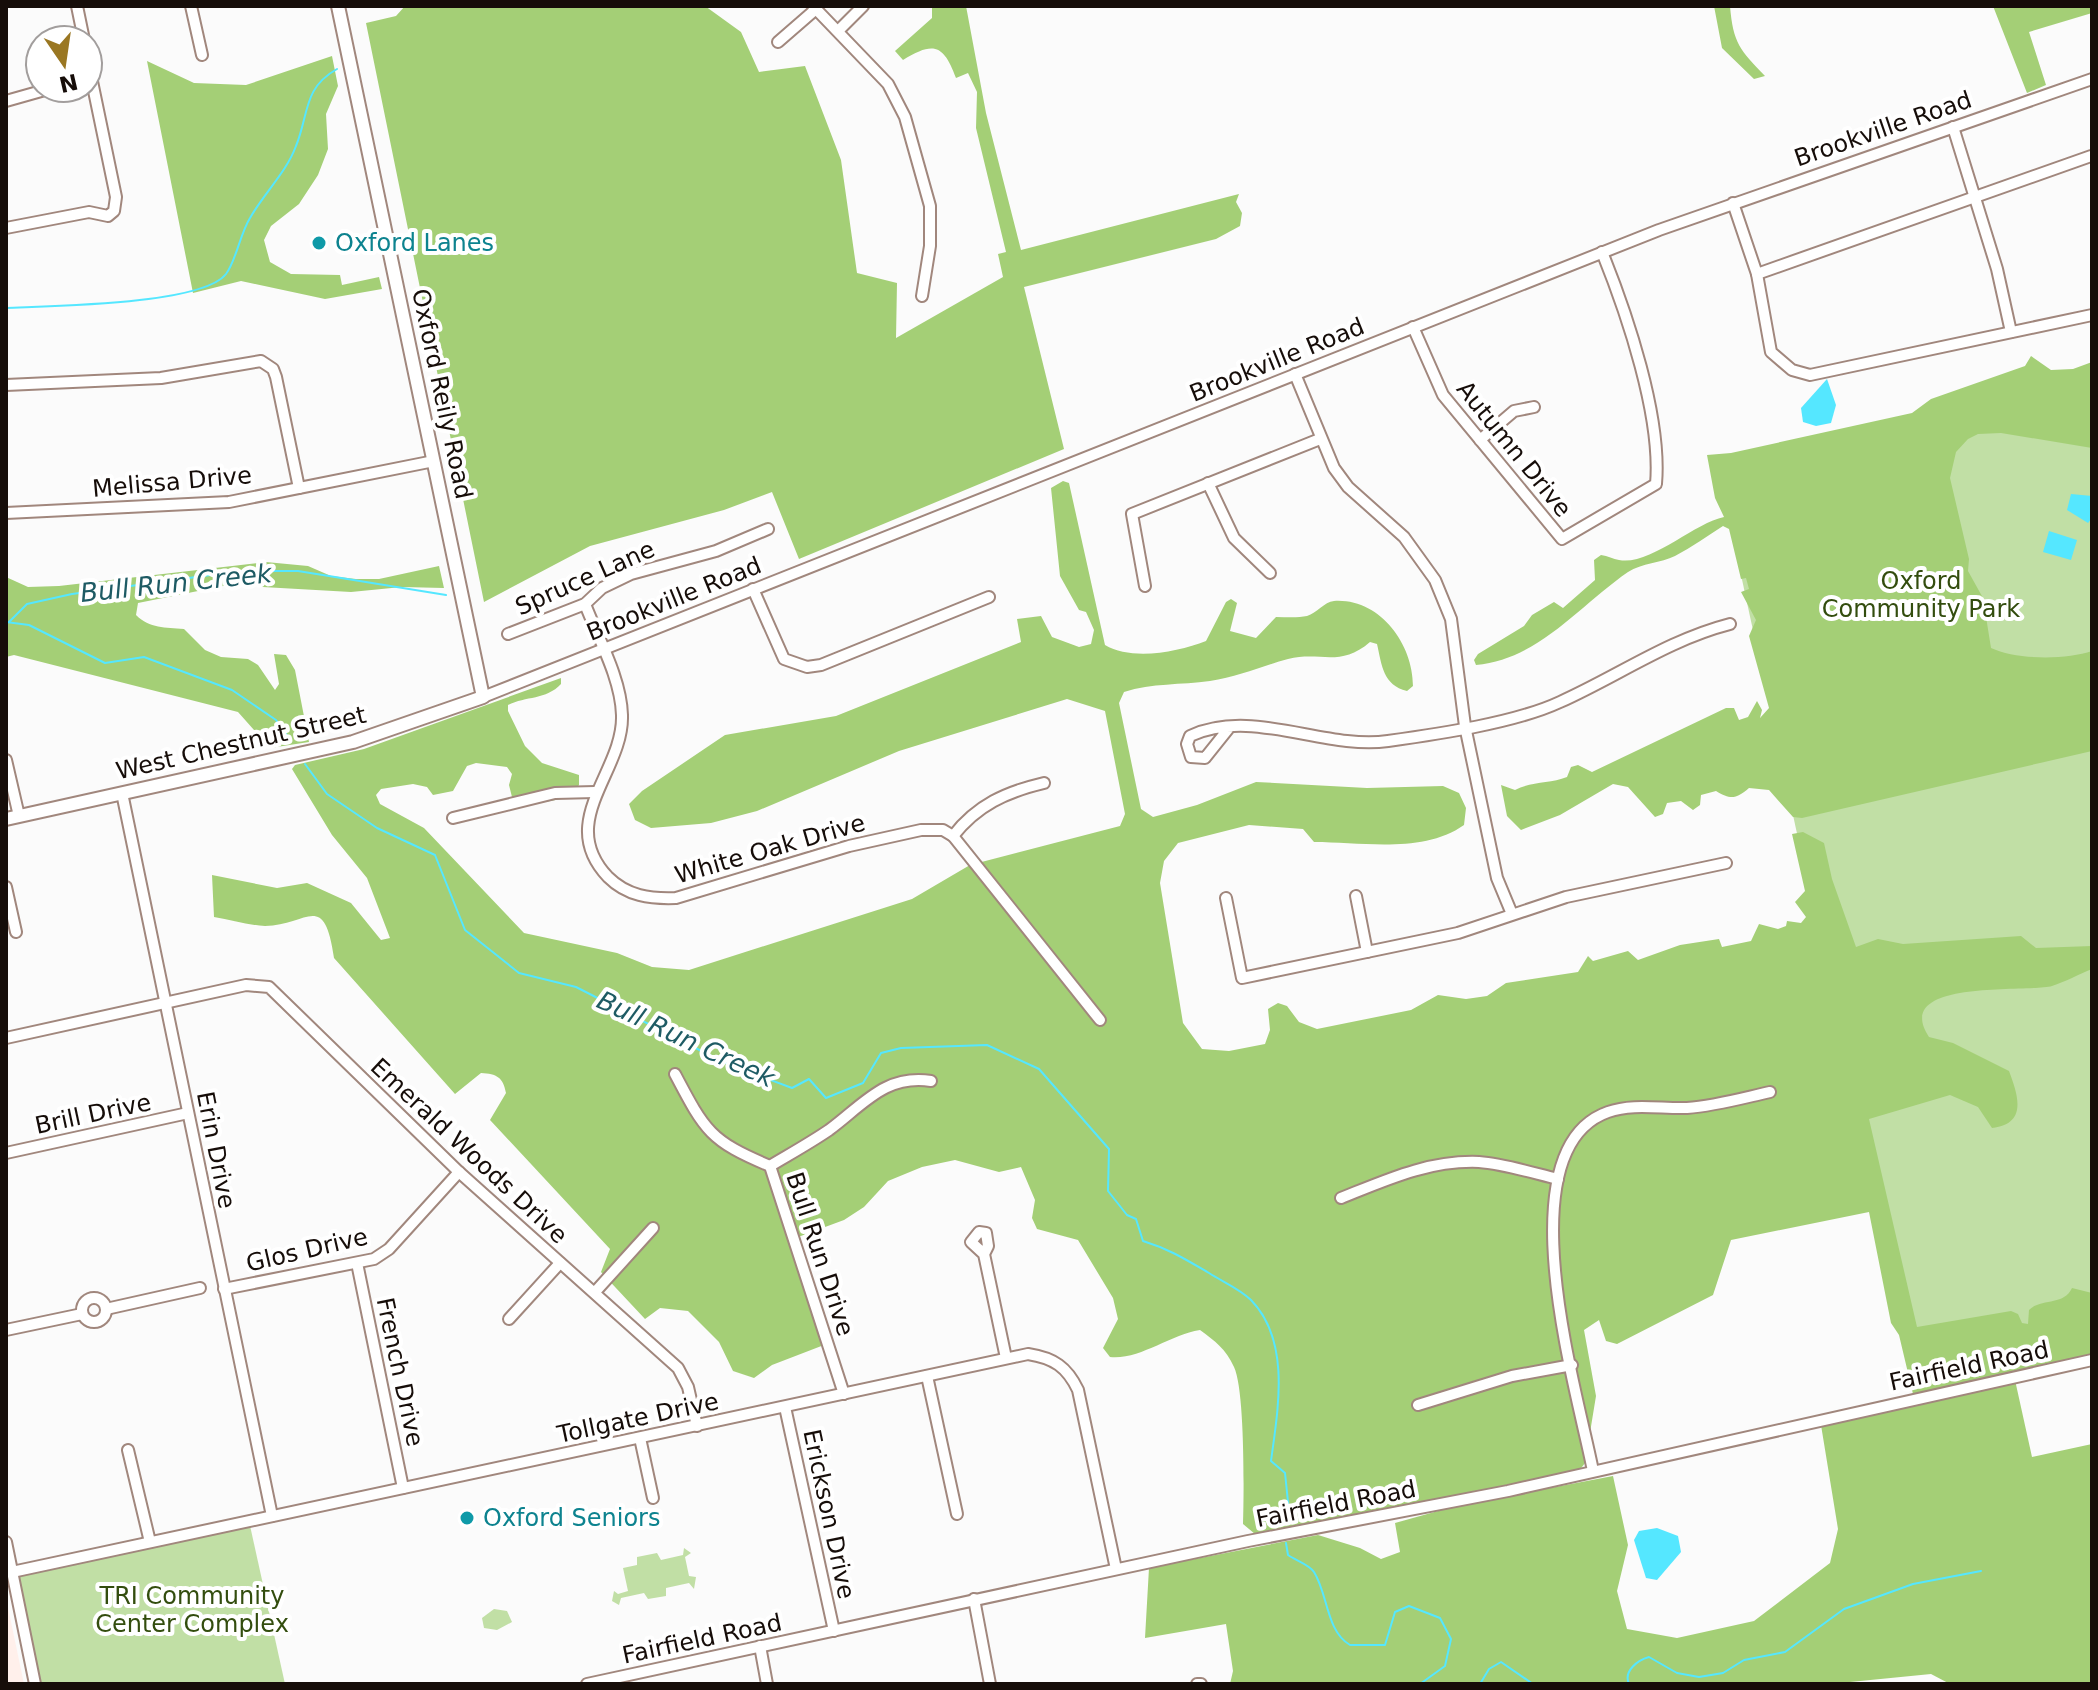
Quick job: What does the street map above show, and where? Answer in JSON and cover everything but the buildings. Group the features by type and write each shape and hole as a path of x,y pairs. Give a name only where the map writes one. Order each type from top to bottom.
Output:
{"main road":[{"name":"Oxford Reily Road","path":"338,6 483,697"},
{"name":"West Chestnut Street","path":"12,817 353,742 483,697"}],"street":[{"path":"191,6 202,55"},
{"path":"839,30 863,6"},
{"path":"778,42 814,8 839,30 888,84 909,130 930,206 930,246 922,296"},
{"name":"Brookville Road","path":"483,697 1602,252 1733,203 2092,79"},
{"path":"6,228 89,212 108,216 114,211 116,197 95,104"},
{"path":"1953,127 1976,197 2011,332"},
{"path":"1757,274 2092,157"},
{"path":"1733,203 1757,274 1771,352 1792,370 1810,375 2092,315"},
{"name":"Autumn Drive","path":"1413,327 1438,387 1562,539 1656,484 1655,439 1628,319 1602,252"},
{"path":"6,385 161,378 261,361 273,369 276,377 299,488"},
{"path":"1295,374 1334,468 1348,487 1404,537 1435,580 1451,619 1465,726 1497,878 1512,914"},
{"path":"1480,440 1514,411 1534,407"},
{"path":"1145,586 1132,514 1320,439"},
{"name":"Melissa Drive","path":"6,513 229,502 434,461"},
{"path":"1208,483 1234,538 1270,573"},
{"name":"Spruce Lane","path":"508,634 585,604 602,588 631,574 716,551 768,529"},
{"path":"753,589 784,659 807,667 821,665 989,597"},
{"name":"White Oak Drive","path":"585,604 621,702 621,731 595,792 589,826 590,845 598,866 632,894 653,899 690,895 849,846 921,830 943,830 953,836"},
{"path":"1229,728 1262,728 1354,742 1384,742 1465,726 1559,703 1671,643 1730,624"},
{"path":"6,760 12,817"},
{"path":"1044,783 987,803 968,816 953,836 1100,1020"},
{"path":"453,818 555,793 595,792"},
{"name":"Erin Drive","path":"122,793 272,1516"},
{"path":"1226,898 1242,978 1458,933 1566,897 1726,863"},
{"path":"6,887 16,932"},
{"path":"1356,896 1367,952"},
{"name":"Emerald Woods Drive","path":"6,1038 246,985 259,984 277,992 459,1172 678,1368 688,1387 697,1426"},
{"name":"Bull Run Drive","path":"675,1074 701,1124 715,1139 770,1166 844,1394"},
{"path":"770,1166 831,1128 880,1088 899,1081 931,1081"},
{"path":"1593,1471 1551,1246 1558,1179 1575,1136 1591,1120 1608,1112 1628,1108 1687,1108 1770,1092"},
{"name":"Brill Drive","path":"6,1153 188,1113"},
{"path":"1341,1198 1413,1170 1459,1162 1482,1162 1558,1179"},
{"name":"Glos Drive","path":"224,1289 357,1263 383,1254 459,1172"},
{"path":"595,1292 653,1228"},
{"path":"984,1254 1006,1358"},
{"name":"French Drive","path":"357,1263 403,1488"},
{"path":"509,1319 560,1263"},
{"path":"82,1314 90,1322 98,1322 106,1309 200,1288"},
{"path":"82,1314 83,1304 93,1298 101,1300 106,1309"},
{"path":"6,1330 82,1314"},
{"name":"Tollgate Drive","path":"12,1572 1028,1354 1045,1356 1071,1374 1078,1390 1116,1569"},
{"name":"Fairfield Road","path":"587,1684 974,1599 1593,1471 2092,1360"},
{"path":"1418,1405 1484,1383 1572,1365"},
{"path":"927,1376 957,1514"},
{"name":"Erickson Drive","path":"785,1407 834,1631"},
{"path":"640,1438 653,1498"},
{"path":"128,1450 150,1542"},
{"path":"6,1542 35,1684"},
{"path":"974,1599 990,1684"},
{"path":"760,1646 767,1684"}],"shaded area":[{"path":"6,1598 24,1684 6,1684"}],"green space":[{"path":"405,6 705,6 741,32 759,72 805,66 841,160 857,273 897,283 896,338 1003,277 998,254 1006,252 976,128 977,92 968,73 956,78 942,53 931,48 903,60 895,51 932,18 932,6 966,6 986,113 1021,250 1239,194 1236,202 1242,213 1240,226 1216,239 1024,287 1064,449 799,559 772,492 724,510 590,546 484,602 366,23 396,16"},
{"path":"1714,6 1730,6 1739,45 1765,76 1754,79 1722,48"},
{"path":"1993,6 2092,6 2092,13 2029,32 2046,85 2027,93"},
{"path":"332,56 338,86 326,114 328,149 318,175 299,204 271,226 264,240 270,262 291,274 340,275 342,285 379,277 382,289 325,299 241,281 193,293 147,61 194,83 246,85"},
{"path":"2031,356 2051,370 2073,369 2092,362 2092,448 2001,433 1978,434 1968,439 1956,452 1950,478 1969,559 1968,571 1983,598 1991,648 2014,655 2042,657 2092,651 2092,751 1802,818 1793,817 1769,790 1749,788 1733,797 1716,791 1701,795 1700,805 1693,810 1681,801 1667,803 1663,814 1655,817 1628,787 1613,784 1560,815 1521,830 1507,816 1501,785 1515,790 1561,779 1567,777 1571,767 1578,765 1592,772 1726,708 1734,708 1739,720 1748,717 1757,701 1762,710 1760,718 1769,708 1749,636 1756,620 1741,592 1749,589 1746,578 1741,579 1729,529 1723,526 1675,556 1628,572 1557,629 1519,653 1476,665 1474,660 1478,654 1524,626 1532,615 1554,602 1563,608 1595,580 1594,560 1601,555 1619,560 1644,557 1724,517 1715,498 1707,455 1731,453 1912,413 1931,399 2025,366"},
{"name":"Oxford Community Park","path":"2092,379 2092,1360 1919,1397 1717,464"},
{"path":"1063,481 1069,483 1105,645 1141,654 1182,649 1206,641 1226,602 1231,599 1237,603 1230,631 1256,638 1276,617 1307,616 1330,602 1350,602 1379,615 1390,626 1400,639 1411,670 1413,686 1407,691 1393,684 1385,674 1377,644 1370,642 1340,657 1300,657 1220,679 1124,692 1119,703 1141,809 1153,817 1197,805 1256,782 1367,788 1443,786 1459,793 1466,808 1464,825 1448,834 1411,843 1314,842 1303,829 1249,825 1178,843 1164,861 1160,883 1183,1023 1202,1049 1229,1051 1265,1044 1270,1030 1268,1009 1278,1003 1287,1006 1299,1022 1317,1029 1411,1010 1438,995 1466,999 1487,996 1506,983 1578,972 1588,956 1593,961 1628,951 1638,960 1680,945 1719,939 1722,947 1751,941 1759,924 1778,929 1786,926 1787,921 1801,923 1806,917 1795,902 1805,891 1792,834 1803,832 1824,843 1832,879 1856,947 1878,939 1903,944 2021,936 2036,948 2092,946 2092,969 2052,986 1967,992 1944,997 1928,1005 1922,1018 1929,1037 1953,1043 2009,1071 2017,1099 2016,1115 2011,1121 1992,1128 1978,1107 1950,1095 1869,1119 1917,1327 2011,1311 2018,1314 2022,1323 2028,1324 2029,1310 2064,1297 2072,1288 2092,1293 2092,1354 1913,1394 1899,1335 1891,1323 1869,1212 1731,1240 1713,1295 1617,1344 1606,1341 1599,1320 1584,1330 1596,1396 1585,1463 1579,1471 1396,1510 1255,1534 1243,1524 1240,1397 1238,1379 1227,1355 1200,1330 1132,1355 1110,1357 1103,1348 1118,1319 1113,1298 1078,1240 1037,1229 1032,1218 1035,1200 1021,1167 999,1172 955,1160 922,1167 888,1181 864,1207 844,1220 790,1240 824,1345 772,1365 754,1378 733,1371 719,1342 688,1311 660,1308 645,1319 601,1272 610,1249 490,1120 506,1093 501,1080 481,1073 455,1094 334,958 330,937 319,918 312,916 265,926 214,917 212,875 277,888 307,883 351,903 381,940 390,938 367,878 332,835 292,769 295,765 364,749 561,678 561,684 555,689 508,705 508,711 525,746 542,763 579,775 579,785 571,797 524,806 513,801 509,785 512,774 507,767 476,763 467,766 453,791 433,795 427,787 413,784 381,789 376,795 380,804 424,828 524,933 617,953 652,967 689,970 912,899 970,865 1120,826 1125,814 1105,711 1067,699 899,751 757,811 711,823 651,828 635,820 629,804 642,791 725,735 836,716 1021,642 1017,619 1041,616 1052,637 1079,647 1091,644 1094,630 1086,612 1079,610 1060,576 1051,488"},
{"path":"266,562 308,566 331,576 356,579 379,579 439,566 444,588 402,587 351,592 228,585 138,603 136,615 141,620 184,629 205,650 221,657 248,659 258,665 275,690 279,684 274,654 286,655 295,670 309,742 270,748 238,712 14,655 6,657 6,577 28,587 59,586"},
{"path":"2015,1380 2032,1457 2092,1444 2092,1684 1950,1684 1931,1674 1830,1684 1230,1684 1233,1671 1226,1624 1145,1638 1149,1568 1318,1535 1360,1548 1381,1559 1400,1552 1395,1523 1456,1506 1613,1476 1628,1545 1617,1591 1627,1629 1677,1638 1754,1621 1830,1563 1838,1529 1821,1425"},
{"name":"TRI Community Center Complex","path":"249,1521 285,1684 35,1684 12,1572"},
{"path":"684,1548 691,1553 685,1557 689,1576 696,1577 694,1589 689,1583 666,1588 666,1596 648,1599 644,1593 621,1598 619,1605 612,1601 614,1591 618,1594 628,1591 623,1568 637,1565 637,1557 657,1553 661,1560 683,1555"},
{"path":"494,1609 507,1611 512,1622 497,1630 484,1628 482,1618"}],"water":[{"path":"1827,379 1836,405 1831,423 1816,426 1803,422 1801,408"},
{"path":"2071,494 2092,496 2092,518 2088,523 2067,510"},
{"path":"2049,531 2077,540 2071,560 2043,552"},
{"path":"1657,1528 1678,1536 1681,1552 1657,1580 1646,1578 1634,1540 1639,1531"}],"waterway":[{"path":"6,308 88,305 157,298 211,284 226,274 250,218 292,156 313,93 326,76 337,69"},
{"name":"Bull Run Creek","path":"9,622 27,604 72,594 240,571 298,571 446,595"},
{"name":"Bull Run Creek","path":"6,622 29,625 105,663 144,657 232,690 276,720 291,741"},
{"name":"Bull Run Creek","path":"305,764 327,794 377,828 435,855 465,930 519,973 576,987 723,1062 792,1088 809,1079 826,1098 863,1083 881,1053 901,1048 987,1045 1039,1069 1109,1149 1108,1191 1127,1215 1136,1219 1143,1241 1177,1255 1237,1289 1251,1300 1264,1317 1272,1335 1279,1376 1271,1461 1285,1473 1290,1521"},
{"name":"Bull Run Creek","path":"1286,1543 1288,1555 1314,1572 1336,1631 1350,1645 1385,1645 1395,1612 1409,1606 1440,1618 1451,1639 1445,1666 1420,1684"},
{"name":"Bull Run Creek","path":"1629,1684 1630,1671 1636,1663 1649,1657 1677,1673 1699,1677 1723,1673 1744,1660 1785,1652 1844,1609 1913,1584 1981,1571"},
{"name":"Bull Run Creek","path":"1480,1684 1489,1669 1501,1662 1533,1684"}],"place":[{"name":"Oxford Lanes","path":"319,243"},
{"name":"Oxford Seniors","path":"467,1518"}]}
